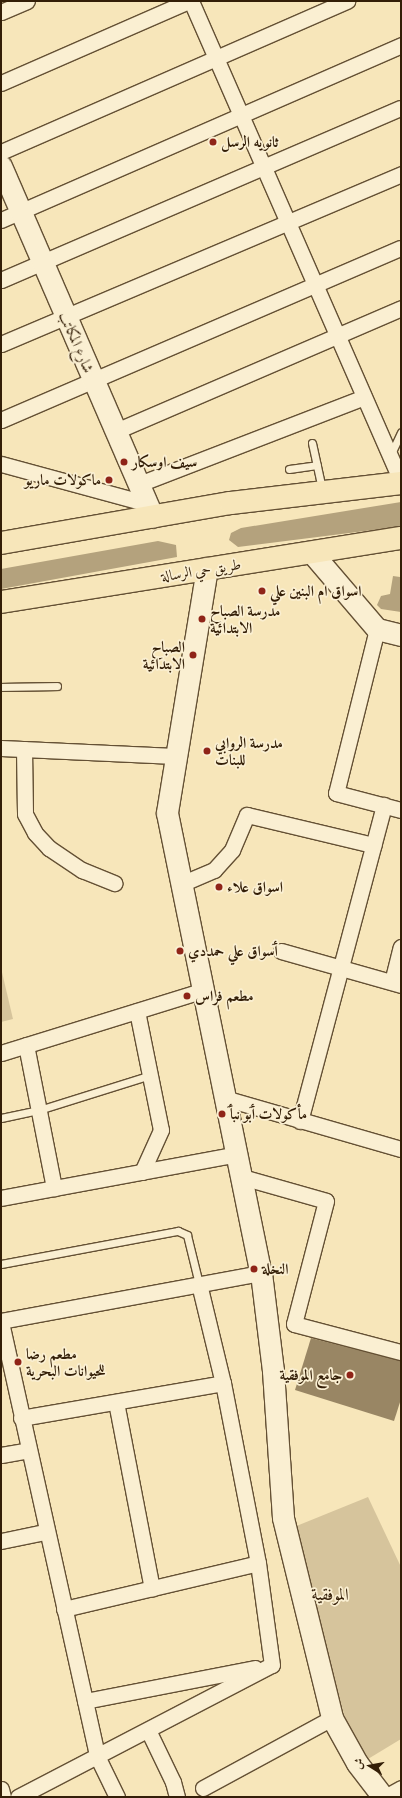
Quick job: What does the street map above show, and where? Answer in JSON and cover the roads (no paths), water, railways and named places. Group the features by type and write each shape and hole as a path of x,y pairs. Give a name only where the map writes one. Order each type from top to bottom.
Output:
{"main road":[{"path":"1,543 150,511 323,493 401,482"},
{"name":"طريق حي الرسالة","path":"1,602 401,538"}],"street":[{"path":"1,12 27,1"},
{"path":"1,83 190,1 401,482"},
{"path":"1,152 347,1"},
{"path":"1,220 401,45"},
{"path":"1,280 401,108"},
{"name":"شارع المكاتب","path":"1,166 150,511"},
{"path":"1,344 401,174"},
{"path":"1,420 401,248"},
{"path":"116,431 401,308"},
{"path":"139,484 364,397"},
{"path":"1,464 150,511"},
{"path":"312,553 377,629 401,635"},
{"path":"207,568 175,756 167,813 201,990 224,1098 238,1154 261,1273 273,1372 283,1518 332,1718 357,1763 384,1797 401,1788"},
{"path":"377,629 336,793 401,810"},
{"path":"1,748 175,756"},
{"path":"24,749 25,814 35,833 49,848 82,870 114,883"},
{"path":"300,1121 384,805"},
{"path":"180,884 214,870 232,850 248,815 373,844"},
{"path":"281,951 396,984 401,947"},
{"path":"1,1053 201,990"},
{"path":"138,1011 160,1130 142,1172"},
{"path":"26,1045 54,1188"},
{"path":"224,1098 401,1149"},
{"path":"1,1198 238,1154"},
{"path":"242,1177 326,1201 294,1324 401,1352"},
{"path":"117,1797 97,1756 45,1532 1,1322 261,1273"},
{"path":"199,1284 223,1383 258,1563 272,1665"},
{"path":"21,1418 223,1383"},
{"path":"116,1402 152,1589"},
{"path":"1,1455 28,1450"},
{"path":"1,1541 45,1532"},
{"path":"64,1609 258,1563"},
{"path":"85,1701 272,1665"},
{"path":"18,1797 272,1665"},
{"path":"203,1788 332,1718"},
{"path":"148,1730 173,1782 177,1797"},
{"path":"1,1789 3,1797"}],"lane":[{"path":"390,456 401,432"},
{"path":"312,443 323,493"},
{"path":"289,468 317,465"},
{"path":"1,687 57,686"},
{"path":"1,1118 39,1110 151,1075"},
{"path":"1,1264 178,1231 186,1235 199,1284"}],"place":[{"name":"ثانويه الرسل","path":"213,142"},
{"name":"سيف اوسكار","path":"124,462"},
{"name":"ماكولات ماريو","path":"109,480"},
{"name":"اسواق ام البنين علي","path":"262,591"},
{"name":"مدرسة الصباح الابتدائية","path":"202,619"},
{"name":"الصباح الابتدائية","path":"193,655"},
{"name":"مدرسة الروابي للبنات","path":"207,751"},
{"name":"اسواق علاء","path":"219,887"},
{"name":"ٲسواق علي حمددي","path":"180,951"},
{"name":"مطعم فراس","path":"187,996"},
{"name":"مأكولات ٲبو نبٲ","path":"222,1114"},
{"name":"النخلة","path":"254,1269"},
{"name":"مطعم رضا للحيوانات البحرية","path":"18,1362"},
{"name":"جامع الموفقية","path":"350,1375"}],"district":[{"name":"الموفقية","path":"330,1595"}]}
